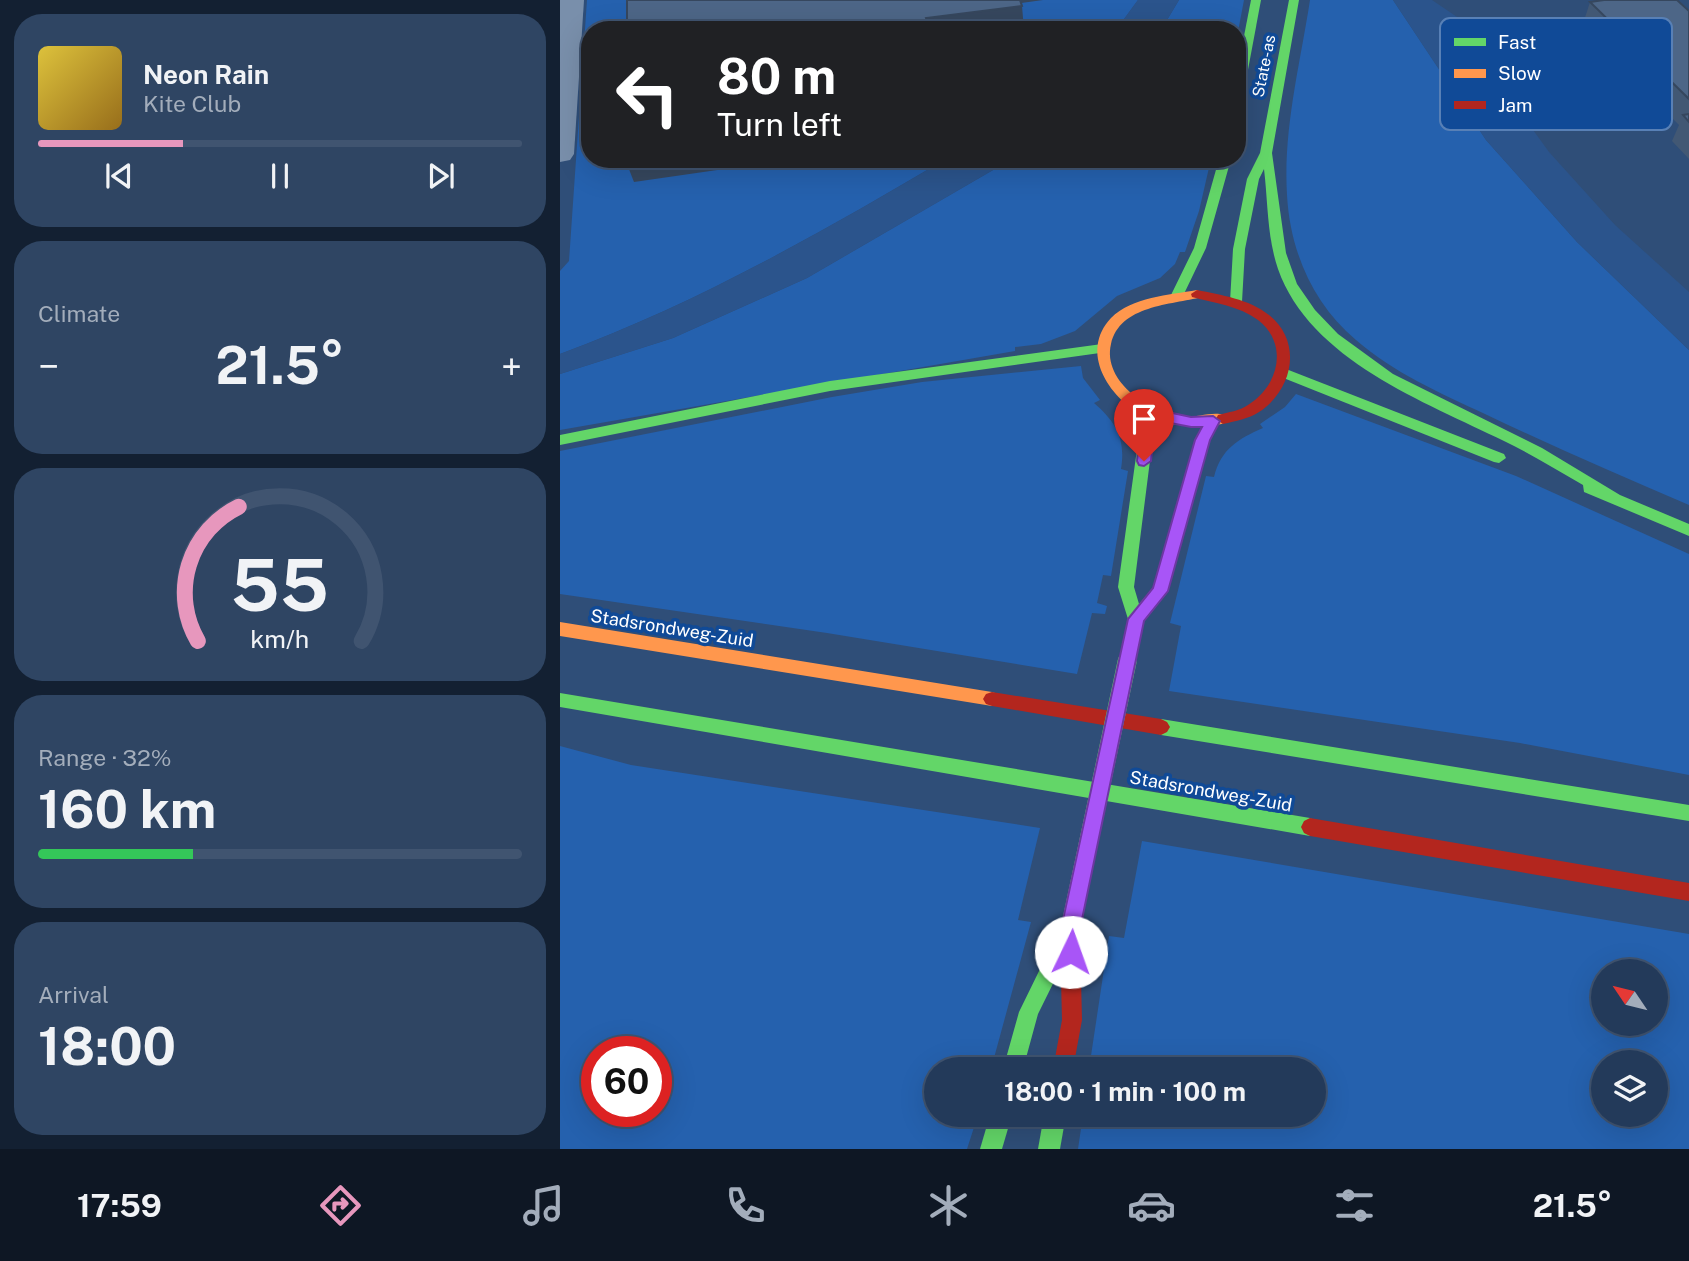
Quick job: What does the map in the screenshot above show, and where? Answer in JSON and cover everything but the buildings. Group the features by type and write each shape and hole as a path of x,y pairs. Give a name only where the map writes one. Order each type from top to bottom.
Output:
{"main road":[{"name":"State-as","path":"1246,54 1256,0"},
{"name":"State-as","path":"1236,302 1239,249 1252,179 1266,153 1294,0"},
{"path":"1266,153 1275,176 1280,253 1291,283 1310,311 1361,360 1514,440 1613,496 1689,530"},
{"path":"1177,295 1187,282 1213,207 1223,168"},
{"path":"1197,294 1236,302 1267,320 1278,332 1285,345 1288,360 1286,374 1279,388 1252,410 1213,421 1191,422 1149,413 1117,391 1107,378 1102,364 1102,349 1107,333 1119,319 1145,303 1177,295 1197,294"},
{"path":"560,440 830,386 1102,349"},
{"path":"1286,374 1514,463"},
{"path":"1136,619 1126,587 1149,413"},
{"path":"1065,1057 1072,1020 1070,929 1136,619 1160,591 1202,440 1213,421"},
{"path":"1539,471 1613,496"},
{"name":"Stadsrondweg-Zuid","path":"560,629 1689,813"},
{"name":"Stadsrondweg-Zuid","path":"560,700 1689,892"},
{"path":"1016,1057 1029,1012 1070,929"},
{"path":"991,1149 997,1127"},
{"path":"1049,1149 1053,1127"}],"street":[{"path":"560,154 572,0"}],"shaded area":[{"path":"587,0 1138,0 1123,21 586,21"},
{"path":"1138,0 1179,0 1166,21 1123,21"},
{"path":"1179,0 1244,0 1240,21 1166,21"},
{"path":"1310,0 1393,0 1440,71 1440,130 1479,130 1577,242 1689,350 1689,505 1536,438 1418,382 1386,363 1341,326 1316,293 1293,236 1286,170 1293,97"},
{"path":"1393,0 1432,0 1459,18 1440,18 1440,71"},
{"path":"581,87 581,168 930,168 805,240 709,290 560,354 560,271 569,261"},
{"path":"1479,130 1533,130 1549,152 1615,225 1689,292 1689,350 1577,242"},
{"path":"930,168 996,168 807,278 673,338 560,374 560,354 709,290"},
{"path":"996,168 1209,168 1199,211 1185,252 1180,252 1175,264 1160,278 1117,296 1075,331 1041,344 1015,347 1015,351 560,430 560,374 673,338 807,278"},
{"path":"1081,366 1083,378 1100,400 1094,403 1118,432 1122,449 1121,469 1128,471 1111,576 1103,575 1097,603 1107,606 1105,614 1092,613 1077,674 827,633 560,594 560,451 832,397 922,382"},
{"path":"1296,394 1516,476 1689,554 1689,775 1520,743 1169,691 1181,626 1170,623 1206,476 1214,477 1226,452 1246,436 1263,428 1260,424 1285,407"},
{"path":"560,746 631,765 1040,828 1018,920 1031,922 994,1057 924,1057 924,1127 974,1127 967,1149 560,1149"},
{"path":"1142,841 1689,934 1689,1149 1078,1149 1081,1127 1326,1127 1326,1057 1091,1057 1109,936 1124,938"}],"traffic: fast":[{"path":"1246,54 1256,0"},
{"path":"1236,302 1239,249 1253,179 1266,153 1294,0"},
{"path":"1266,153 1284,269 1310,313 1333,337 1388,377 1524,445 1613,496"},
{"path":"1177,295 1200,248 1222,168"},
{"path":"560,440 830,386 1102,349"},
{"path":"1286,374 1499,458"},
{"path":"1136,619 1126,587 1149,413"},
{"path":"1136,619 1160,591 1202,440 1213,421"},
{"path":"1589,488 1689,530"},
{"path":"1070,929 1136,619"},
{"path":"560,700 1310,827"},
{"path":"1161,727 1689,813"},
{"path":"1016,1057 1029,1012 1070,929"},
{"path":"991,1149 997,1127"},
{"path":"1049,1149 1053,1127"}],"traffic: slow":[{"path":"1197,294 1146,303 1116,321 1104,345 1106,370 1122,394 1149,413 1183,422 1223,419"},
{"path":"560,629 992,699"}],"traffic: jam":[{"path":"1197,294 1237,304 1256,312 1272,325 1284,349 1281,375 1267,398 1244,414 1223,419"},
{"path":"992,699 1161,727"},
{"path":"1310,827 1689,892"},
{"path":"1065,1057 1072,1020 1070,936"}],"route":[{"path":"1071,952 1070,929 1136,619 1160,591 1202,440 1213,421 1191,422 1149,413 1144,461"}]}
